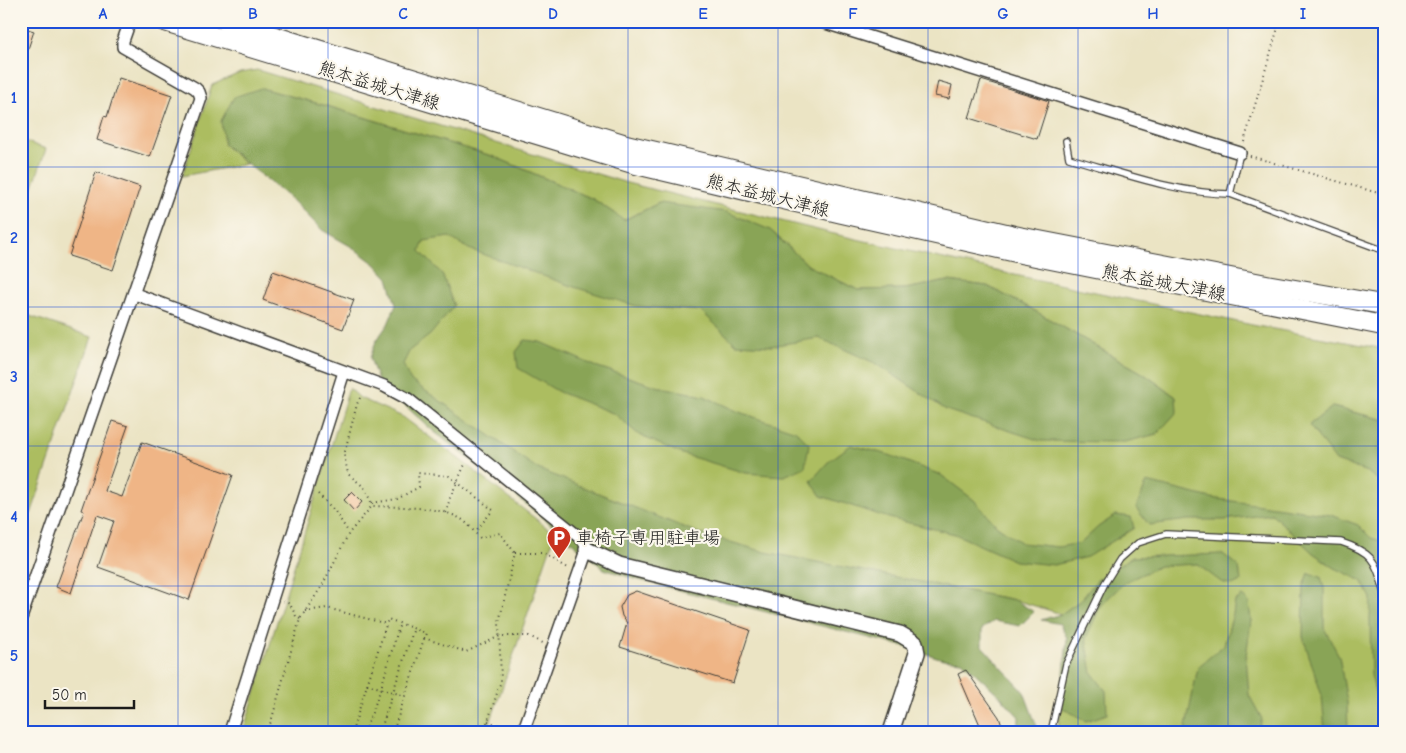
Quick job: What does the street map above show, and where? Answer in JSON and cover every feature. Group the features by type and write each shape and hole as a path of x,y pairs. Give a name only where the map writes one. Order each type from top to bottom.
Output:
{"main road":[{"name":"熊本益城大津線","path":"163,21 634,164 1022,254 1385,326"},
{"name":"熊本益城大津線","path":"224,21 628,144 1021,237 1269,285 1385,305"}],"street":[{"path":"21,618 201,98 195,88 123,47 123,41 130,21"},
{"path":"819,21 1240,153"},
{"path":"134,294 384,386 408,399 584,541 586,550 523,732"},
{"path":"230,732 344,372"},
{"path":"586,550 619,565 900,634 915,643 917,653 891,732"}],"lane":[{"path":"1066,141 1069,158 1183,189 1211,194 1230,194 1385,251"},
{"path":"1230,194 1240,153"},
{"path":"1051,732 1066,664 1105,583 1120,559 1138,543 1166,534 1341,542 1364,551 1374,561 1385,593"}],"path":[{"path":"1280,21 1240,153 1385,195"},
{"path":"360,398 356,404 344,455 348,474 364,487 372,505"},
{"path":"446,513 456,482 467,460"},
{"path":"266,732 271,722 300,619 322,586 349,533 372,505 397,498 419,487 418,473 449,476 493,510 475,532"},
{"path":"313,490 334,510 349,533"},
{"path":"372,505 414,508 446,513 461,519 480,538 500,533 515,553 499,622 501,681 488,721 482,732"},
{"path":"515,553 543,553 570,569"},
{"path":"279,599 290,604 296,616 300,619"},
{"path":"305,611 327,608 387,624"},
{"path":"352,732 388,619 426,632 394,732"},
{"path":"365,732 381,688 400,623"},
{"path":"380,732 414,628"},
{"path":"424,638 466,652 500,636 529,636 545,644"},
{"path":"367,684 405,696"},
{"path":"488,721 516,731"}],"green space":[{"path":"257,70 627,183 830,233 1010,274 1257,326 1385,349 1385,420 1332,407 1385,449 1385,732 1057,732 1078,619 1015,600 881,575 690,559 610,531 386,371 404,337 395,232 439,209 1176,397 1144,374 1030,308 987,286 948,281 905,289 858,290 809,266 770,230 659,203 624,220 593,199 495,157 261,88 224,145 246,164 182,176 212,85 240,73"},
{"path":"261,88 495,157 593,199 624,220 659,203 727,212 770,230 809,266 858,290 905,289 948,281 987,286 1030,308 1144,374 1176,397 1177,412 1157,434 1125,442 1041,441 946,410 877,364 819,338 771,346 736,344 701,311 636,306 571,286 469,249 449,237 424,241 420,251 442,274 454,306 430,335 410,350 403,364 410,380 538,469 696,532 765,552 1015,600 1034,612 1020,626 994,621 982,629 982,646 1024,692 1039,732 1018,732 1019,717 1001,697 962,661 943,659 902,646 635,579 604,569 503,485 432,430 378,381 370,358 376,341 388,324 396,305 388,278 375,264 352,247 322,230 292,200 224,145 221,121 234,97"},
{"path":"21,140 46,149 21,221"},
{"path":"21,313 92,337 31,514 21,511"},
{"path":"525,340 540,342 595,366 656,386 704,396 739,412 796,431 809,444 805,467 784,476 746,473 682,454 639,435 615,414 559,392 518,368 516,352"},
{"path":"349,388 360,398 403,417 555,534 487,732 243,732"},
{"path":"1332,407 1385,420 1385,485 1367,472 1336,461 1309,425"},
{"path":"851,445 889,455 941,475 974,500 997,526 1022,543 1058,547 1081,543 1098,527 1116,515 1131,517 1134,528 1087,557 1054,565 1015,561 955,534 889,518 821,496 811,481 829,461"},
{"path":"1147,482 1211,498 1331,515 1358,525 1371,538 1385,542 1385,713 1376,695 1371,675 1371,598 1362,581 1335,568 1313,553 1272,514 1224,520 1188,520 1149,525 1136,508"},
{"path":"1223,554 1239,567 1241,581 1232,585 1221,582 1197,564 1160,566 1125,582 1101,605 1086,638 1092,673 1106,691 1107,714 1086,721 1061,707 1067,638 1060,624 1041,620 1061,614 1081,600 1097,580 1132,557"},
{"path":"1309,573 1321,577 1324,588 1324,628 1339,656 1347,702 1348,732 1325,732 1322,696 1303,637 1304,586"},
{"path":"1242,596 1249,602 1251,621 1246,656 1249,695 1262,719 1258,732 1185,732 1198,667 1224,645 1235,601"}],"building":[{"path":"21,27 34,31 23,64 21,63"},
{"path":"119,78 172,95 150,157 97,140 104,116 107,117"},
{"path":"981,80 1049,101 1037,139 969,118"},
{"path":"938,81 952,85 949,99 935,96"},
{"path":"96,172 140,187 113,270 69,256"},
{"path":"273,271 354,300 343,329 263,300"},
{"path":"112,421 128,426 105,491 122,497 142,442 233,475 189,600 98,567 114,521 97,515 71,593 56,587 84,511 81,510"},
{"path":"352,492 362,502 354,511 344,500"},
{"path":"636,591 750,630 733,683 620,647 627,623 622,616 620,607 627,595"},
{"path":"966,670 999,717 1004,732 983,732 958,674"}],"place":[{"name":"車椅子専用駐車場","path":"559,559"}]}
